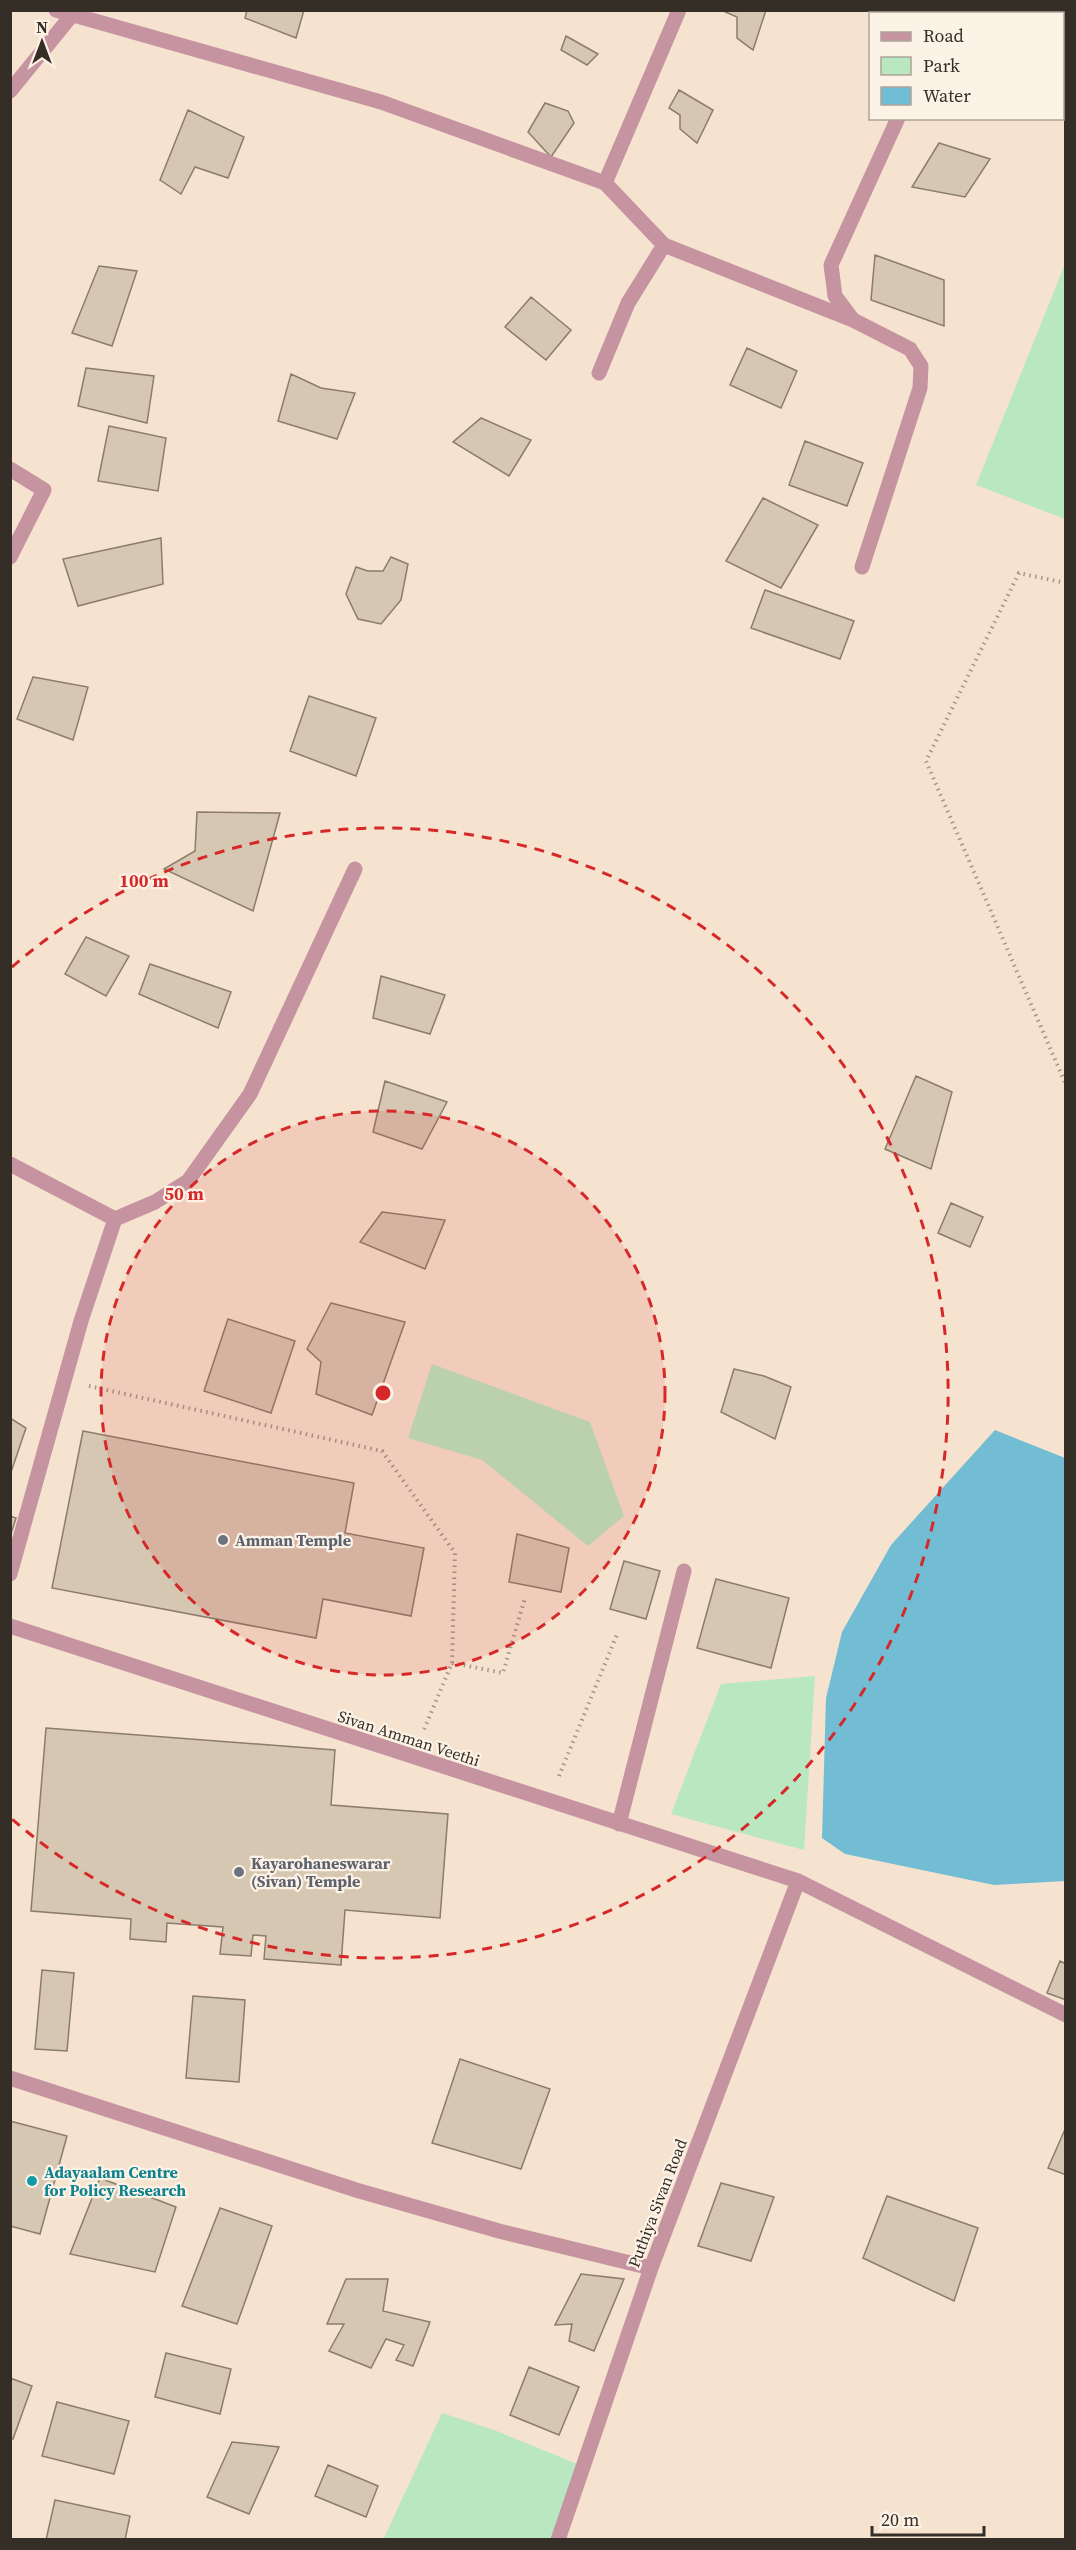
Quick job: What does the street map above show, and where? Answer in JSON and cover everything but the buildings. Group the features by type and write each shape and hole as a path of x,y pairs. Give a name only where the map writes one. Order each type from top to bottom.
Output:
{"street":[{"path":"56,10 74,13 381,102 605,183 664,245 853,320 910,349 921,366 920,388 862,567"},
{"path":"605,183 679,10"},
{"path":"10,91 74,13"},
{"path":"853,320 835,296 831,265 897,120"},
{"path":"599,373 628,303 664,245"},
{"path":"10,469 44,490 10,557"},
{"path":"10,1574 81,1321 115,1219 155,1202 188,1181 250,1094 355,869"},
{"path":"10,1164 115,1219"},
{"path":"619,1824 684,1571"},
{"name":"Sivan Amman Veethi","path":"10,1626 412,1758 798,1881 1065,2015"},
{"name":"Puthiya Sivan Road","path":"558,2540 651,2268 798,1881"},
{"path":"10,2078 356,2190 499,2231 651,2268"}],"path":[{"path":"1065,583 1019,573 926,761 1065,1085"},
{"path":"65,1381 382,1451 455,1553 452,1663 412,1758"},
{"path":"452,1663 503,1673 525,1598"},
{"path":"549,1802 618,1632"}],"green space":[{"path":"1065,264 1066,519 976,485"},
{"path":"432,1364 590,1422 624,1516 588,1546 482,1460 408,1438"},
{"path":"815,1676 804,1850 671,1814 721,1684"},
{"path":"442,2413 494,2430 582,2466 558,2539 383,2540"}],"water":[{"path":"995,1430 1065,1458 1065,1881 994,1885 845,1854 822,1838 826,1698 842,1632 891,1545"}],"place":[{"name":"Amman Temple","path":"223,1540"},
{"name":"Kayarohaneswarar (Sivan) Temple","path":"239,1872"},
{"name":"Adayaalam Centre for Policy Research","path":"32,2181"}]}
